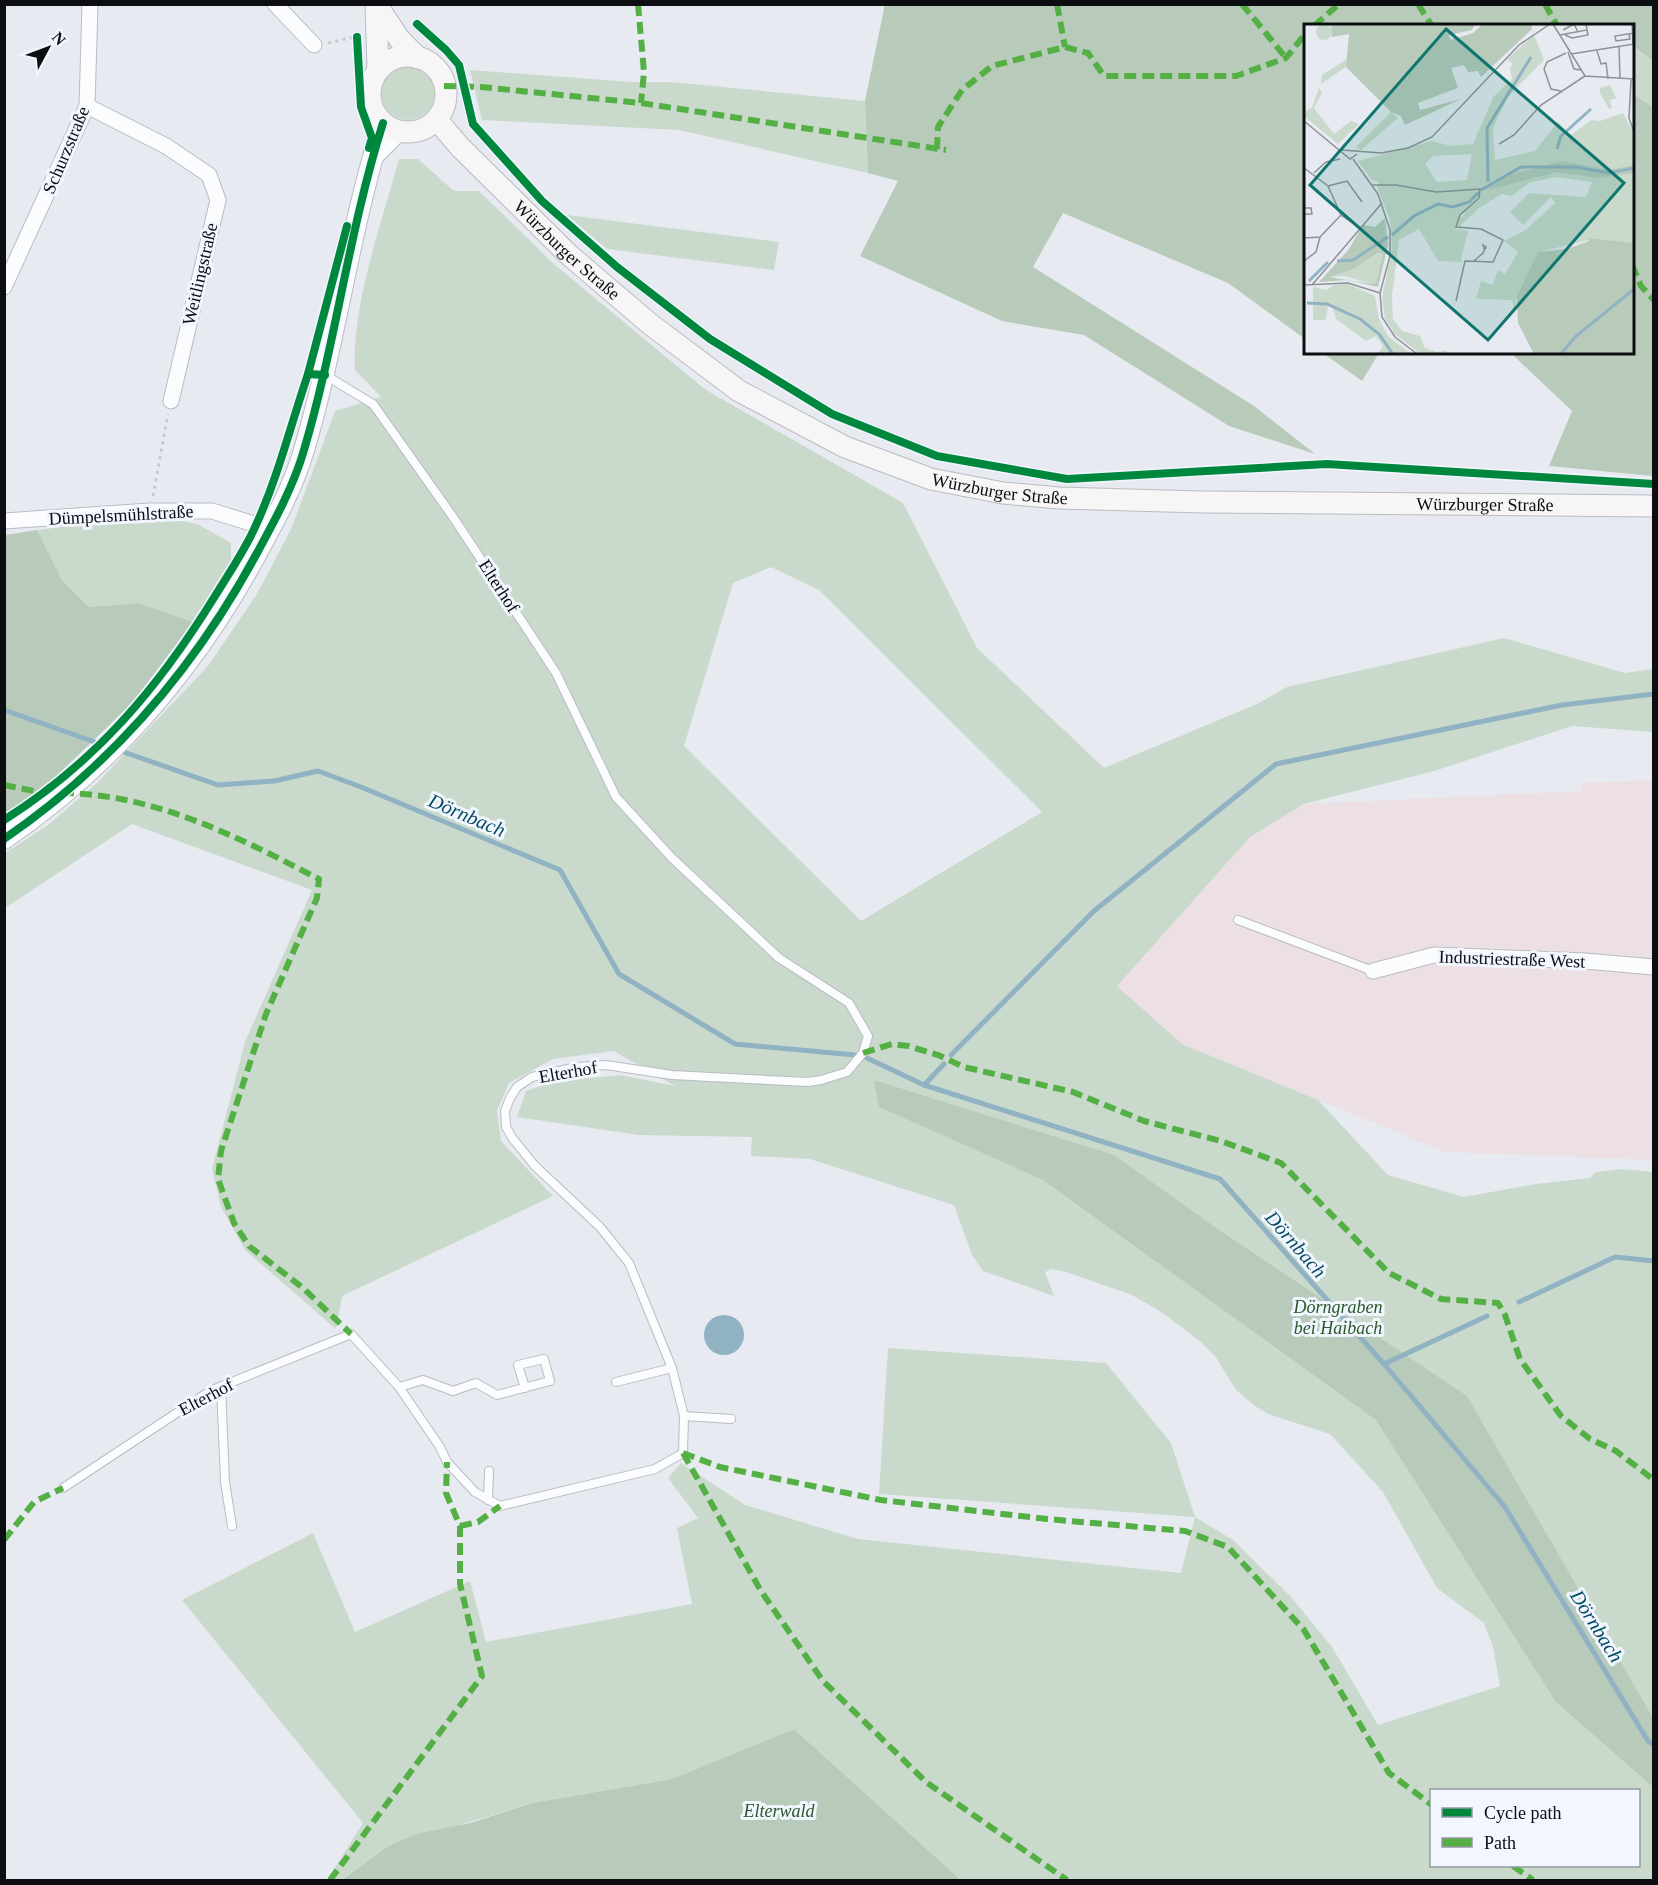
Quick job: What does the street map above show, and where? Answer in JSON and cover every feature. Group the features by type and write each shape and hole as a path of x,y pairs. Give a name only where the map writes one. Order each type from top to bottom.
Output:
{"main road":[{"path":"376,4 400,40 418,58 437,70 443,80 446,94 444,108 433,123 408,133 390,127 376,117 370,100 371,82 378,70 392,60 410,56 418,58"},
{"path":"376,4 378,70"},
{"name":"Würzburger Straße","path":"433,123 568,254 650,324 739,392 845,447 931,479 1003,493 1059,498 1202,502 1653,506"}],"street":[{"name":"Schurzstraße","path":"4,287 87,106 90,4"},
{"path":"275,4 314,45"},
{"name":"Weitlingstraße","path":"87,106 166,147 209,175 218,200 171,401"},
{"path":"4,840 91,773 149,713 222,612 270,529 304,453 325,375 371,158 390,127"},
{"name":"Dümpelsmühlstraße","path":"4,521 150,511 212,511 270,529"},
{"name":"Industriestraße West","path":"1373,971 1434,955 1585,960 1653,967"}],"lane":[{"name":"Elterhof","path":"63,1488 194,1401 221,1387 351,1334 399,1387 440,1447 447,1462 475,1492 500,1506 655,1469 683,1453 684,1416 672,1368 629,1263 600,1227 535,1166 513,1139 506,1126 506,1111 510,1098 517,1087 532,1077 577,1067 606,1065 672,1075 808,1082 820,1080 847,1072 863,1053 868,1036 849,1003 779,958 672,858 616,797 556,673 453,518 373,404 325,375"},
{"path":"1238,920 1373,971"},
{"path":"399,1387 423,1380 453,1391 476,1383 497,1395 525,1388 550,1381 544,1359 518,1365 525,1388"},
{"path":"616,1382 672,1368"},
{"path":"221,1387 225,1482 232,1526"},
{"path":"684,1416 731,1419"},
{"path":"488,1500 489,1472"}],"path":[{"path":"314,45 357,37"},
{"path":"150,511 171,401"}],"shaded area":[{"path":"1653,780 1653,1160 1445,1152 1182,1044 1116,986 1250,837 1304,804 1582,791 1582,783"}],"green space":[{"path":"885,4 1653,5 1653,61 1634,47 1634,24 1304,24 1304,338 1228,283 1063,213 1033,267 1254,406 1315,454 1229,426 1084,335 1002,321 860,256 898,181 868,173 865,101"},
{"path":"1634,47 1653,61 1653,107 1634,95"},
{"path":"408,66 418,68 427,74 433,83 435,93 433,103 427,112 418,118 408,120 398,118 389,112 383,103 381,93 383,83 389,74 398,68"},
{"path":"470,70 632,82 671,82 865,101 868,173 679,130 482,120"},
{"path":"1634,95 1653,107 1653,476 1549,466 1572,411 1514,354 1634,354"},
{"name":"Dörngraben bei Haibach","path":"399,159 418,159 454,191 479,191 555,265 706,390 903,503 977,648 1104,768 1257,704 1287,687 1504,638 1625,673 1653,669 1653,732 1572,726 1434,771 1304,804 1250,837 1117,986 1182,1044 1318,1100 1388,1175 1464,1197 1536,1184 1590,1178 1596,1172 1621,1169 1653,1172 1653,1880 961,1880 794,1729 672,1779 532,1803 387,1847 342,1880 327,1880 363,1823 182,1600 313,1533 355,1632 470,1581 486,1642 692,1604 677,1528 698,1518 668,1478 681,1463 745,1505 858,1539 1181,1573 1195,1517 1233,1540 1291,1597 1332,1647 1378,1725 1500,1686 1493,1647 1484,1623 1437,1588 1383,1492 1330,1434 1268,1414 1255,1406 1236,1390 1215,1356 1201,1342 1160,1311 1132,1295 1066,1272 1052,1269 1045,1272 1054,1296 983,1271 972,1255 954,1205 810,1159 751,1156 752,1137 639,1135 517,1117 526,1091 556,1081 620,1075 675,1086 614,1051 553,1059 509,1083 497,1111 501,1141 553,1196 342,1296 336,1329 245,1250 221,1207 212,1169 245,1042 312,890 132,824 5,908 5,853 48,825 97,783 208,666 257,594 292,527 335,411 381,397 355,370 358,320 377,237","holes":["771,567 819,590 1042,812 861,921 684,746 733,583"]},
{"path":"567,215 779,242 774,270 607,249"},
{"path":"1324,354 1378,354 1362,381"},
{"path":"154,516 197,524 231,543 231,562 193,622 139,603 89,607 62,580 37,530"},
{"path":"37,530 62,580 89,607 139,603 193,622 132,703 45,787 5,814 5,535"},
{"name":"Dörngraben bei Haibach","path":"874,1080 1114,1155 1222,1232 1467,1396 1653,1718 1653,1787 1556,1702 1376,1420 1043,1180 879,1107"},
{"path":"888,1348 1106,1363 1171,1443 1195,1517 879,1494"},
{"name":"Elterwald","path":"794,1729 961,1880 342,1880 387,1847 416,1834 470,1823 532,1803 672,1779"}],"water":[{"path":"724,1315 738,1321 744,1335 738,1349 724,1355 710,1349 704,1335 710,1321"}],"waterway":[{"path":"951,1055 1094,911 1276,764 1562,705 1654,694"},
{"name":"Dörnbach","path":"4,710 109,747"},
{"name":"Dörnbach","path":"118,750 218,785 274,781 318,771 361,787 560,870 619,974 735,1044 855,1055"},
{"name":"Dörnbach","path":"867,1058 924,1085 1220,1179 1384,1364 1505,1507 1648,1741 1654,1745"},
{"path":"924,1085 944,1064"},
{"path":"1519,1302 1615,1257 1654,1261"},
{"path":"1384,1364 1487,1316"}],"marked path":[{"path":"638,4 644,72 641,103"},
{"path":"1057,4 1065,47"},
{"path":"1242,4 1286,58"},
{"path":"1316,24 1339,4"},
{"path":"1418,4 1431,24"},
{"path":"1545,4 1556,24"},
{"path":"937,149 938,127 962,90 992,66 1065,47 1088,53 1104,76 1236,76 1286,58 1304,36"},
{"path":"444,86 481,87 641,103 946,150"},
{"path":"1634,270 1641,286 1654,300"},
{"path":"4,785 44,793"},
{"path":"62,793 96,795 163,810 227,834 319,879 317,898 266,1014 221,1151 218,1179 234,1223 249,1246 303,1288 351,1334"},
{"path":"863,1053 892,1044 908,1046 938,1055 964,1067 1073,1092 1144,1121 1221,1141 1281,1163 1389,1273 1441,1299 1498,1303 1505,1315 1520,1359 1561,1416 1590,1439 1616,1451 1654,1480"},
{"path":"683,1453 720,1467 881,1500 1047,1519 1185,1531 1228,1547 1304,1630 1389,1773 1430,1804"},
{"path":"683,1453 761,1591 823,1681 926,1782 1067,1880"},
{"path":"330,1880 482,1676 460,1584 460,1526 446,1493 447,1462"},
{"path":"4,1540 34,1502 63,1488"},
{"path":"460,1526 478,1522 500,1506"},
{"path":"1514,1867 1533,1880"}],"cycle path":[{"path":"417,24 459,65 473,124 542,201 617,267 710,339 832,414 937,456 1067,479 1327,464 1654,484"},
{"path":"357,37 361,107 372,138 369,148"},
{"path":"4,839 80,779 148,711 207,636 271,528 304,450 325,368 361,204 383,123"},
{"path":"308,374 347,226"},
{"path":"4,820 68,773 96,748 148,692 171,661 194,629 252,534 271,488 308,374 325,375"}]}
